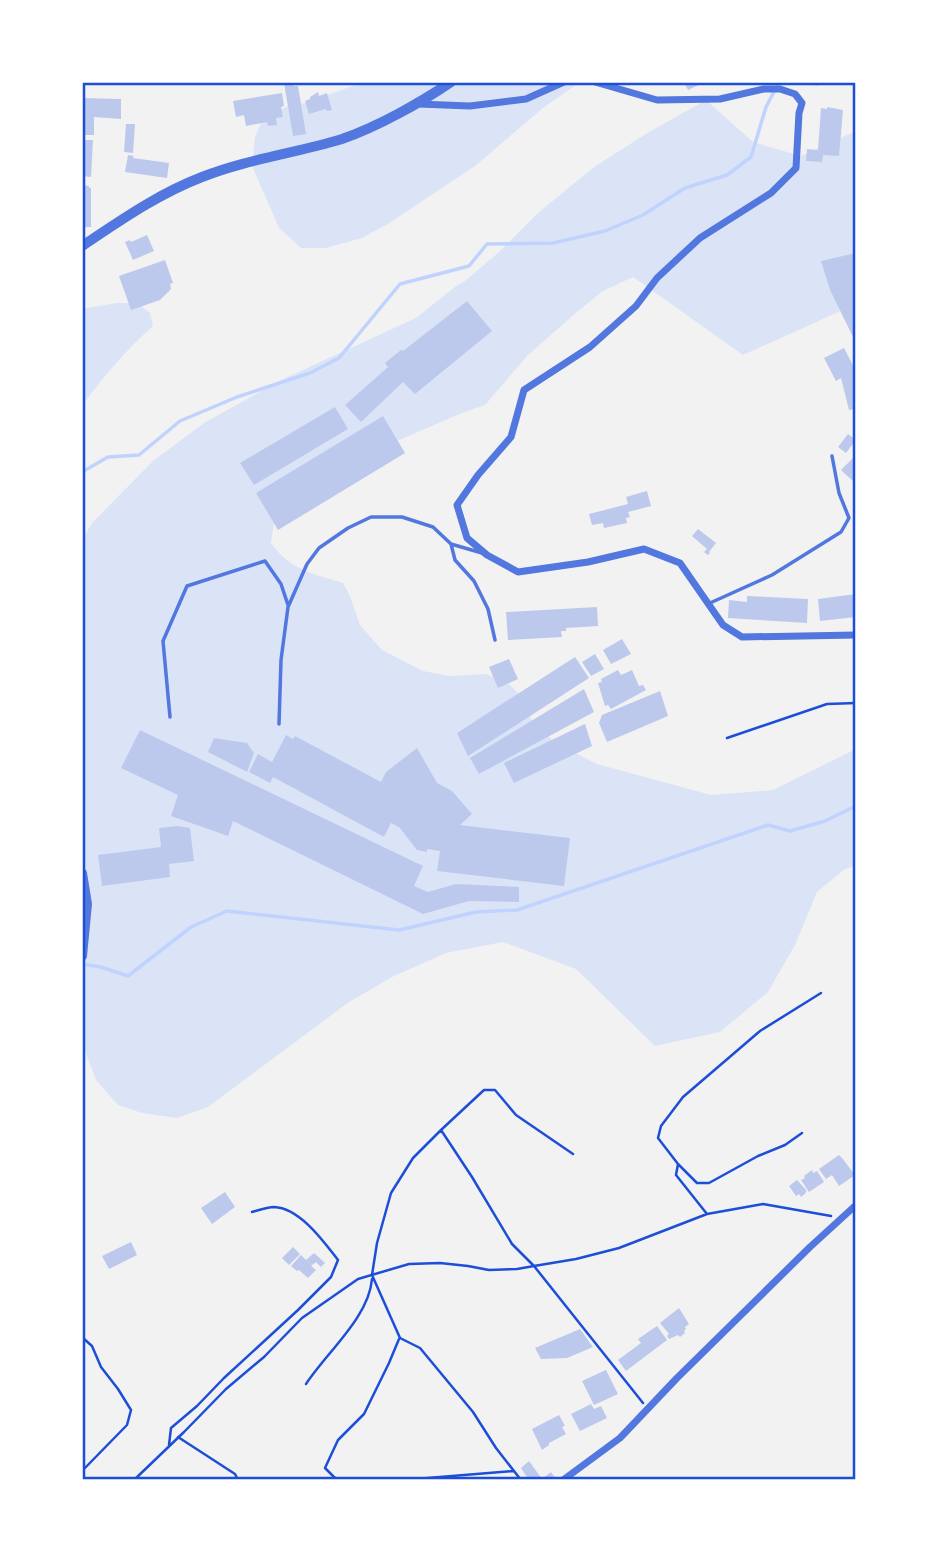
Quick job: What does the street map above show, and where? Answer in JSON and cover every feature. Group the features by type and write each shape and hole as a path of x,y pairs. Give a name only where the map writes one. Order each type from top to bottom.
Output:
{"street":[{"path":"82,246 158,197 202,177 245,162 342,138 416,104 451,82"},
{"path":"416,104 470,106 526,99 564,82"},
{"path":"595,82 657,100 720,99 766,89 780,89 795,94 802,103 796,168 771,193 700,238 657,278 636,306 590,347 524,390 512,437 478,475 457,505 467,538 487,555 518,572 587,562 644,549 680,563 723,625 742,637 856,635"},
{"path":"82,873 87,905 82,956"},
{"path":"563,1480 620,1437 677,1378 856,1205"}],"lane":[{"path":"708,604 772,575 841,533 849,518 839,493 832,456"},
{"path":"279,724 281,660 288,607 307,564 318,548 348,528 371,517 402,517 433,527 451,544 487,555"},
{"path":"451,544 455,560 474,581 488,609 495,640"},
{"path":"170,717 163,641 187,586 265,561 282,584 288,607"}],"path":[{"path":"727,738 827,704 856,703"},
{"path":"802,1133 785,1145 758,1156 709,1184 697,1183 658,1138 661,1126 683,1097 760,1031 821,993"},
{"path":"306,1384 353,1324 371,1292 377,1243 391,1193 413,1158 484,1090 495,1090 516,1115 573,1154"},
{"path":"441,1130 512,1244 534,1266 647,1409"},
{"path":"678,1164 676,1175 707,1214"},
{"path":"134,1480 302,1318 358,1279 410,1265 440,1263 489,1270 517,1269 576,1259 620,1248 707,1214 763,1204 841,1219"},
{"path":"169,1445 171,1428 331,1277 338,1260 294,1213 275,1207 252,1212"},
{"path":"372,1275 400,1338 420,1348 428,1357 473,1412 496,1448 522,1480"},
{"path":"82,1471 127,1425 131,1410 101,1367 92,1346 83,1338"},
{"path":"337,1480 325,1468 338,1440 364,1414 400,1338"},
{"path":"178,1437 235,1474 238,1480"},
{"path":"403,1480 514,1471"}],"shaded area":[{"path":"364,82 580,82 543,108 475,166 388,224 362,238 326,248 301,248 279,228 252,166 255,137 263,119 288,106 305,103"},
{"path":"706,100 753,142 801,156 856,131 856,304 743,355 633,277 603,291 578,311 528,355 485,405 376,450 274,523 271,543 294,565 312,574 343,583 360,625 382,650 423,671 450,676 486,674 508,683 520,695 531,719 554,742 597,764 711,795 773,790 856,749 856,866 845,869 817,892 795,945 768,992 720,1032 655,1046 576,969 503,942 446,953 394,976 349,1002 208,1107 177,1118 142,1113 118,1105 96,1080 82,1043 82,540 92,523 153,461 204,423 279,381 416,318 465,281 538,213 594,167"},
{"path":"117,303 137,303 150,313 153,326 115,364 82,406 82,309"}],"building":[{"path":"293,82 294,86 298,86 306,134 293,136 284,83"},
{"path":"684,82 705,82 688,90"},
{"path":"318,92 319,96 327,93 332,110 309,114 305,101"},
{"path":"282,93 283,117 276,118 277,125 268,126 267,122 246,126 244,115 236,117 233,101"},
{"path":"82,98 121,99 121,119 94,117 94,135 82,135"},
{"path":"821,108 843,110 839,156 823,155 822,162 806,161 807,149 818,150"},
{"path":"126,124 135,124 133,153 124,152"},
{"path":"82,140 93,140 91,177 82,176"},
{"path":"128,155 169,163 167,178 125,172"},
{"path":"82,185 91,188 91,227 82,227"},
{"path":"147,235 154,251 133,260 125,242"},
{"path":"856,253 856,343 830,290 821,261"},
{"path":"165,260 173,283 170,284 171,289 160,300 131,310 119,276"},
{"path":"467,301 492,331 415,394 403,382 361,422 345,405 388,367 385,363"},
{"path":"844,348 856,371 856,409 849,410 841,378 836,381 824,358"},
{"path":"335,407 348,429 254,485 240,463"},
{"path":"383,416 405,453 278,530 256,493"},
{"path":"848,434 856,440 846,453 838,447"},
{"path":"856,455 856,480 854,482 841,470"},
{"path":"647,491 651,506 628,512 630,517 626,518 627,523 604,528 603,523 592,525 589,514 628,504 626,497"},
{"path":"698,529 716,543 708,555 704,552 707,549 692,536"},
{"path":"856,594 856,617 820,621 818,599"},
{"path":"747,596 808,599 807,623 728,618 729,600 747,602"},
{"path":"597,607 598,626 566,628 566,631 561,631 562,637 508,640 506,612"},
{"path":"622,639 631,654 611,664 603,650"},
{"path":"595,654 604,669 591,676 582,662"},
{"path":"575,657 589,678 468,756 457,733"},
{"path":"509,659 518,679 498,688 489,667"},
{"path":"618,670 621,675 632,670 639,686 643,685 646,690 611,709 608,705 605,706 598,683"},
{"path":"584,689 594,712 479,774 470,758"},
{"path":"660,691 668,716 607,742 599,723 602,715"},
{"path":"585,724 592,746 514,783 504,763"},
{"path":"140,730 423,866 414,886 428,892 456,884 519,887 519,902 469,901 423,914 233,821 228,836 171,816 178,795 121,768"},
{"path":"286,735 293,739 295,736 381,782 386,772 417,748 437,783 452,791 472,814 460,825 570,838 564,886 437,871 440,851 417,850 399,827 391,823 384,837 273,777 270,783 249,772 258,754 272,762"},
{"path":"214,738 247,743 254,753 247,772 208,752"},
{"path":"159,828 190,828 194,861 169,864 170,877 102,886 98,855 161,847"},
{"path":"839,1155 855,1175 839,1186 832,1175 826,1179 819,1169"},
{"path":"812,1170 813,1173 817,1171 824,1182 809,1192 801,1180"},
{"path":"797,1180 807,1191 801,1197 799,1194 796,1196 789,1186"},
{"path":"225,1192 235,1207 212,1224 201,1208"},
{"path":"131,1242 137,1255 109,1269 102,1256"},
{"path":"293,1247 300,1254 289,1265 282,1258"},
{"path":"314,1253 325,1263 321,1267 316,1262 311,1266 316,1270 308,1278 291,1266 301,1255 306,1260"},
{"path":"679,1308 689,1324 680,1337 678,1335 669,1339 669,1334 660,1323"},
{"path":"657,1326 667,1340 626,1371 618,1360 641,1343 638,1339"},
{"path":"580,1329 593,1347 567,1358 541,1359 535,1348"},
{"path":"606,1370 618,1394 594,1405 582,1381"},
{"path":"591,1404 594,1409 601,1406 607,1418 580,1431 571,1414"},
{"path":"559,1415 566,1434 542,1450 532,1429"},
{"path":"529,1461 542,1479 551,1472 556,1479 529,1480 521,1468"}],"waterway":[{"path":"82,472 108,457 139,455 180,421 237,397 310,373 339,358 400,284 469,266 487,244 553,243 605,231 643,215 685,188 727,175 751,157 766,107 779,82"},
{"path":"807,82 821,82"},
{"path":"82,964 128,976 191,927 227,911 399,930 476,912 517,910 768,825 790,831 825,821 856,806"}]}
